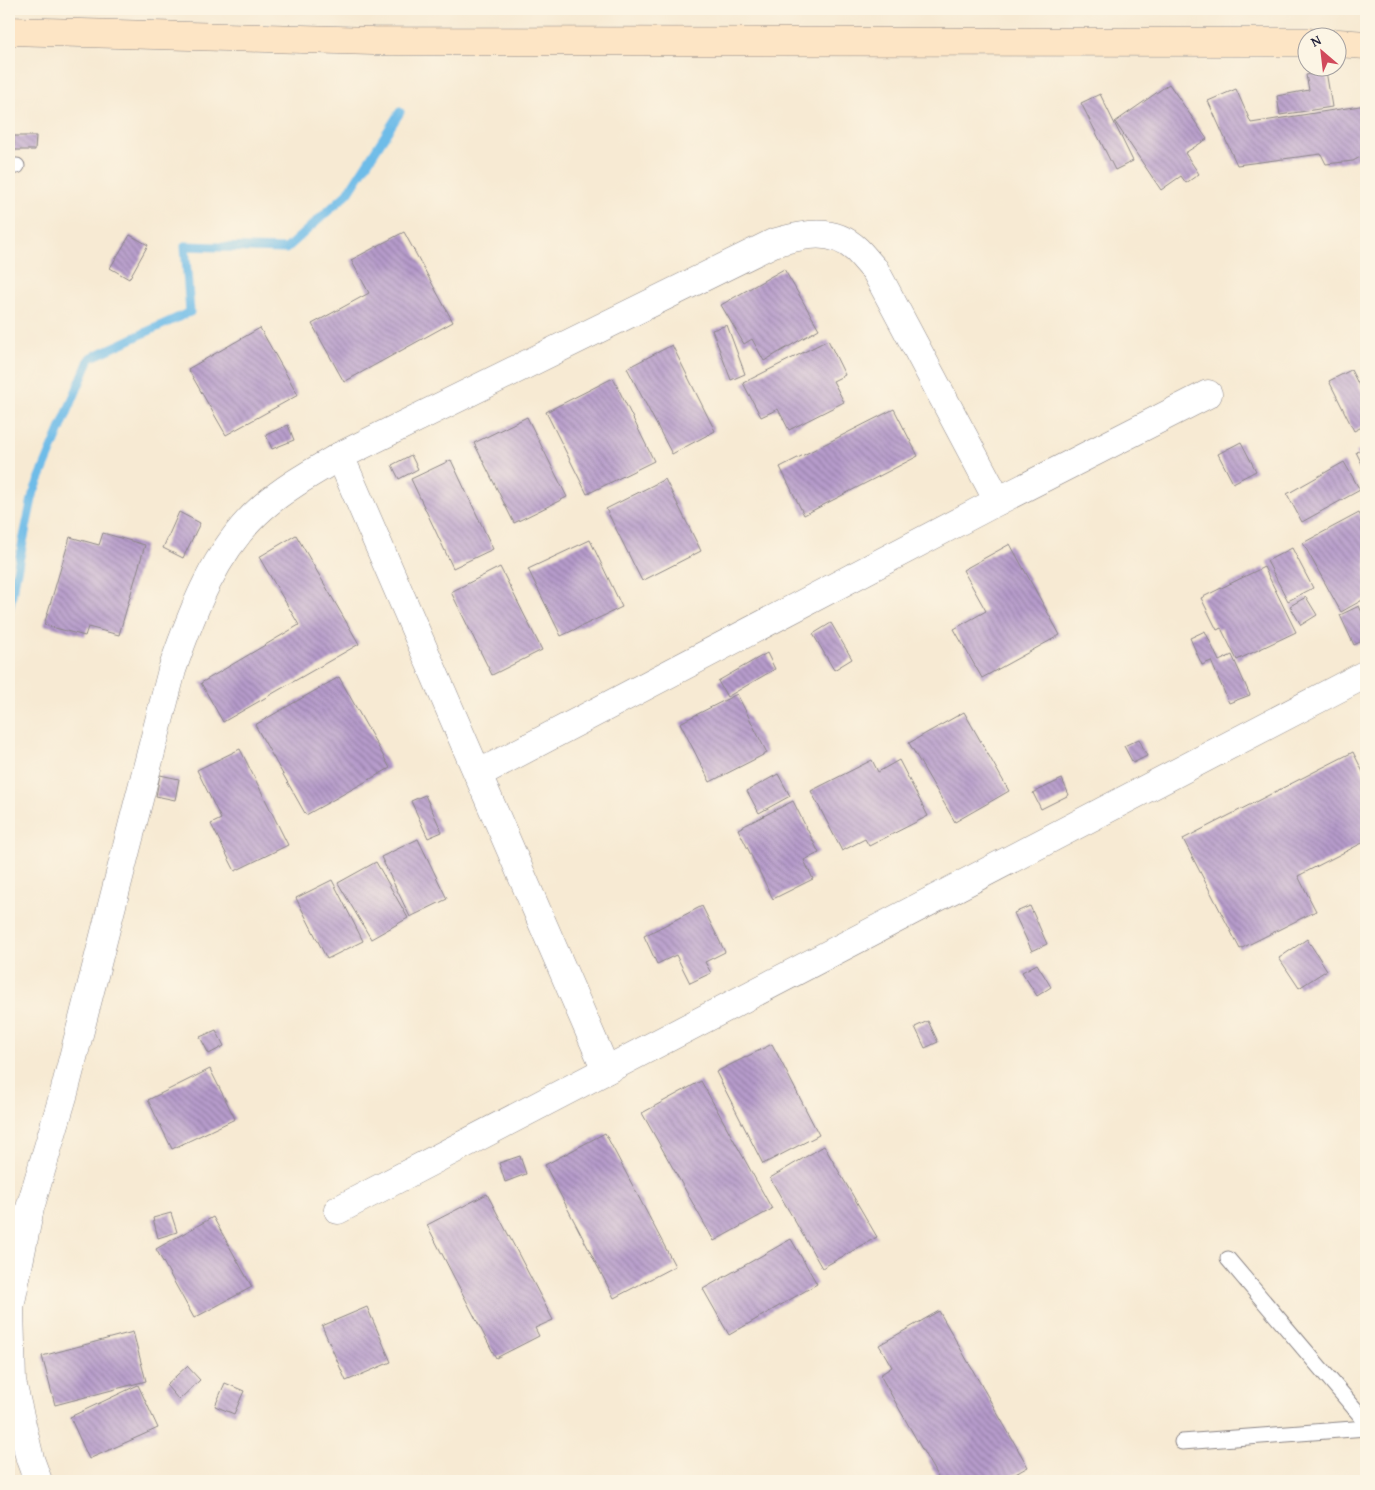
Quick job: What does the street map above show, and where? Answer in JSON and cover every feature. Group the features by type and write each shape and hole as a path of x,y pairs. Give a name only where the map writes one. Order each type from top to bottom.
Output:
{"main road":[{"path":"9,31 383,41 1298,42"},
{"path":"1348,44 1366,45"}],"street":[{"path":"38,1481 30,1459 12,1382 10,1307 30,1208 66,1083 172,670 191,616 218,563 239,532 262,507 301,479 340,456 773,243 804,234 833,236 856,249 875,270 998,502"},
{"path":"478,774 1208,394"},
{"path":"340,456 606,1070"},
{"path":"338,1210 1366,674"}],"lane":[{"path":"1228,1259 1366,1422"},
{"path":"1182,1442 1366,1428"}],"building":[{"path":"1307,78 1327,78 1332,107 1280,115 1277,96 1309,90"},
{"path":"1169,84 1207,139 1185,153 1199,174 1186,183 1181,176 1161,190 1115,122"},
{"path":"1236,89 1251,123 1366,105 1366,154 1353,161 1326,164 1321,154 1237,165 1208,101"},
{"path":"1100,94 1133,161 1115,170 1081,103"},
{"path":"14,136 36,136 35,150 14,150"},
{"path":"404,232 453,322 344,382 312,324 369,293 351,260"},
{"path":"130,235 148,245 129,279 110,268"},
{"path":"784,269 819,329 764,361 752,339 744,344 721,305"},
{"path":"727,325 745,374 731,380 712,330"},
{"path":"260,328 298,395 226,435 188,369"},
{"path":"828,340 845,375 833,381 844,402 789,430 778,409 761,417 743,383"},
{"path":"672,345 715,431 672,454 627,368"},
{"path":"1351,370 1366,399 1366,425 1354,431 1329,381"},
{"path":"613,378 654,461 587,494 546,412"},
{"path":"894,409 918,456 804,515 780,467"},
{"path":"527,417 567,497 514,523 474,443"},
{"path":"288,425 294,440 272,449 266,435"},
{"path":"1241,442 1256,471 1233,483 1218,454"},
{"path":"1366,448 1366,472 1356,452"},
{"path":"411,455 418,469 399,479 392,465"},
{"path":"451,460 493,549 453,568 411,479"},
{"path":"1344,462 1360,490 1302,522 1287,494"},
{"path":"665,479 701,551 642,581 606,509"},
{"path":"179,512 200,523 183,558 163,548"},
{"path":"1359,513 1366,526 1366,598 1341,612 1303,543"},
{"path":"103,533 145,545 119,635 88,627 85,636 44,625 70,537 99,545"},
{"path":"296,535 359,644 223,722 201,683 299,625 259,557"},
{"path":"590,540 622,607 561,636 528,569"},
{"path":"1010,544 1060,635 982,678 954,629 986,611 963,570"},
{"path":"1292,548 1313,588 1288,601 1267,561"},
{"path":"500,567 542,650 492,675 451,592"},
{"path":"1264,567 1296,632 1237,660 1221,628 1217,630 1201,598"},
{"path":"1306,597 1317,615 1301,625 1290,606"},
{"path":"1359,606 1366,621 1366,639 1354,645 1340,615"},
{"path":"831,623 852,659 834,670 813,634"},
{"path":"1205,631 1219,661 1232,655 1250,695 1229,703 1211,661 1202,665 1190,638"},
{"path":"767,653 775,669 727,697 718,681"},
{"path":"339,677 390,768 306,815 255,725"},
{"path":"737,694 767,753 710,782 680,723"},
{"path":"964,712 1009,791 955,822 909,743"},
{"path":"1139,739 1147,756 1133,763 1124,746"},
{"path":"240,749 288,845 235,871 211,824 221,819 197,770"},
{"path":"1353,752 1366,778 1366,841 1298,876 1316,911 1240,949 1183,839"},
{"path":"872,760 878,772 899,760 928,816 869,846 865,839 842,851 811,791"},
{"path":"778,774 790,796 759,813 747,791"},
{"path":"160,775 179,779 175,800 156,796"},
{"path":"1062,779 1069,795 1041,809 1033,793"},
{"path":"425,795 442,832 428,838 411,801"},
{"path":"793,801 819,853 804,860 813,879 773,899 738,829"},
{"path":"418,839 447,899 410,917 381,857"},
{"path":"376,862 408,918 371,939 338,883"},
{"path":"332,880 363,941 327,959 296,898"},
{"path":"702,906 725,952 705,962 711,973 690,983 676,955 657,964 644,936"},
{"path":"1030,906 1047,944 1032,951 1014,913"},
{"path":"1307,939 1327,970 1299,988 1279,958"},
{"path":"1037,964 1051,987 1037,996 1022,972"},
{"path":"928,1021 938,1042 925,1048 915,1027"},
{"path":"216,1030 224,1046 209,1054 200,1037"},
{"path":"772,1044 819,1135 763,1164 716,1072"},
{"path":"210,1069 235,1119 172,1149 148,1100"},
{"path":"701,1081 772,1209 714,1241 642,1113"},
{"path":"605,1133 675,1266 614,1298 545,1165"},
{"path":"824,1146 877,1237 822,1268 770,1178"},
{"path":"520,1156 526,1174 505,1182 499,1163"},
{"path":"487,1194 553,1320 535,1328 539,1336 496,1358 427,1225"},
{"path":"171,1213 177,1232 158,1238 153,1218"},
{"path":"213,1217 252,1287 194,1318 156,1249"},
{"path":"791,1239 817,1284 729,1335 703,1289"},
{"path":"367,1307 391,1362 346,1381 322,1326"},
{"path":"939,1311 1028,1467 1003,1481 940,1481 880,1375 892,1367 879,1345"},
{"path":"133,1332 146,1381 55,1405 42,1356"},
{"path":"187,1366 200,1380 179,1400 166,1385"},
{"path":"225,1383 244,1391 234,1414 215,1406"},
{"path":"138,1385 158,1428 89,1459 70,1417"}],"waterway":[{"path":"9,609 33,494 90,358 190,312 185,246 286,249 348,193 400,112"}]}
